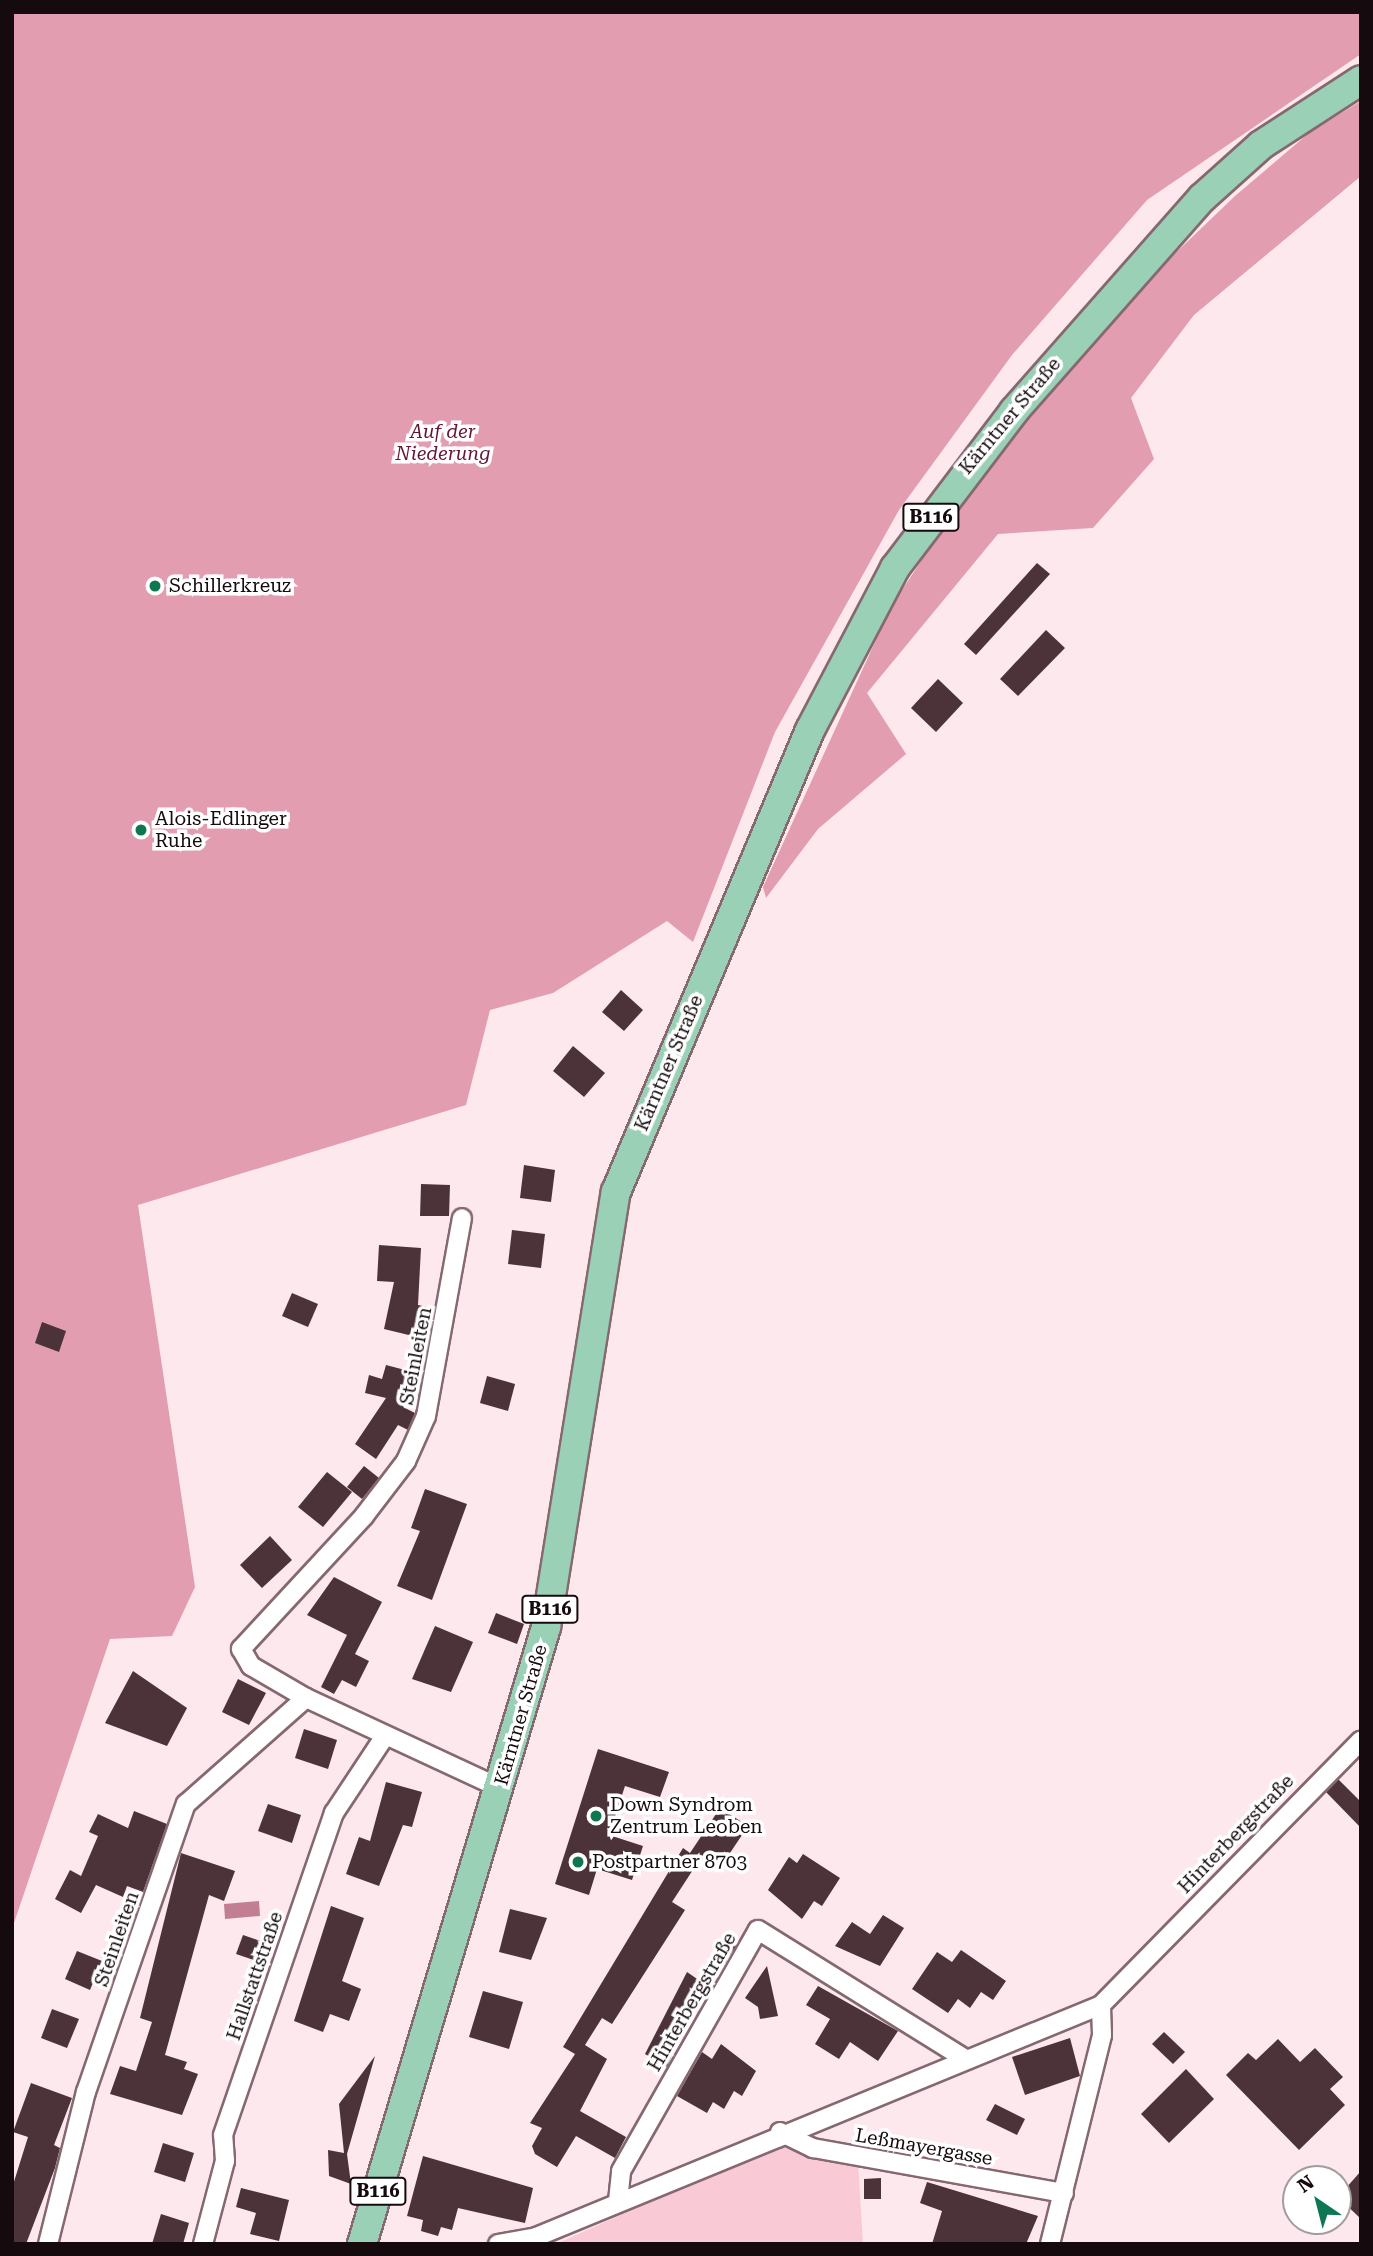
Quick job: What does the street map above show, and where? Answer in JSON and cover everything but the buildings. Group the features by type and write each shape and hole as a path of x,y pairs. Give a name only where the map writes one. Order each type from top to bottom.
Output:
{"main road":[{"name":"Kärntner Straße","path":"362,2244 546,1627 616,1192 841,665 895,568 959,478 1106,304 1261,145 1361,80"}],"street":[{"name":"Steinleiten","path":"462,1217 426,1416 406,1461 364,1516 241,1648 251,1666 306,1698 500,1788"},
{"name":"Steinleiten","path":"48,2244 86,2092 186,1804 306,1698"},
{"name":"Hallstattstraße","path":"203,2244 225,2161 223,2135 334,1812 385,1736"},
{"name":"Hinterbergstraße","path":"498,2244 536,2237 780,2133 1101,2005 1361,1740"},
{"name":"Hinterbergstraße","path":"618,2201 621,2171 758,1930 964,2058"},
{"path":"1050,2244 1102,2035 1101,2005"},
{"name":"Leßmayergasse","path":"780,2133 814,2148 1064,2193"}],"shaded area":[{"path":"259,1901 260,1916 225,1919 224,1904"},
{"path":"774,2146 858,2162 863,2244 556,2244"}],"green space":[{"name":"Auf der Niederung","path":"12,12 1361,12 1361,54 1147,200 1012,355 899,510 775,732 693,942 667,921 553,993 490,1010 466,1105 138,1205 195,1587 172,1636 110,1639 12,1929"},
{"path":"1361,101 1361,176 1194,315 1131,398 1154,459 1093,528 998,534 867,693 906,754 818,829 766,898 763,887 892,605 945,525 1045,394 1139,288 1235,196 1309,133"}],"place":[{"name":"Schillerkreuz","path":"155,586"},
{"name":"Alois-Edlinger Ruhe","path":"141,830"},
{"name":"Down Syndrom Zentrum Leoben","path":"596,1816"},
{"name":"Postpartner 8703","path":"578,1862"}]}
